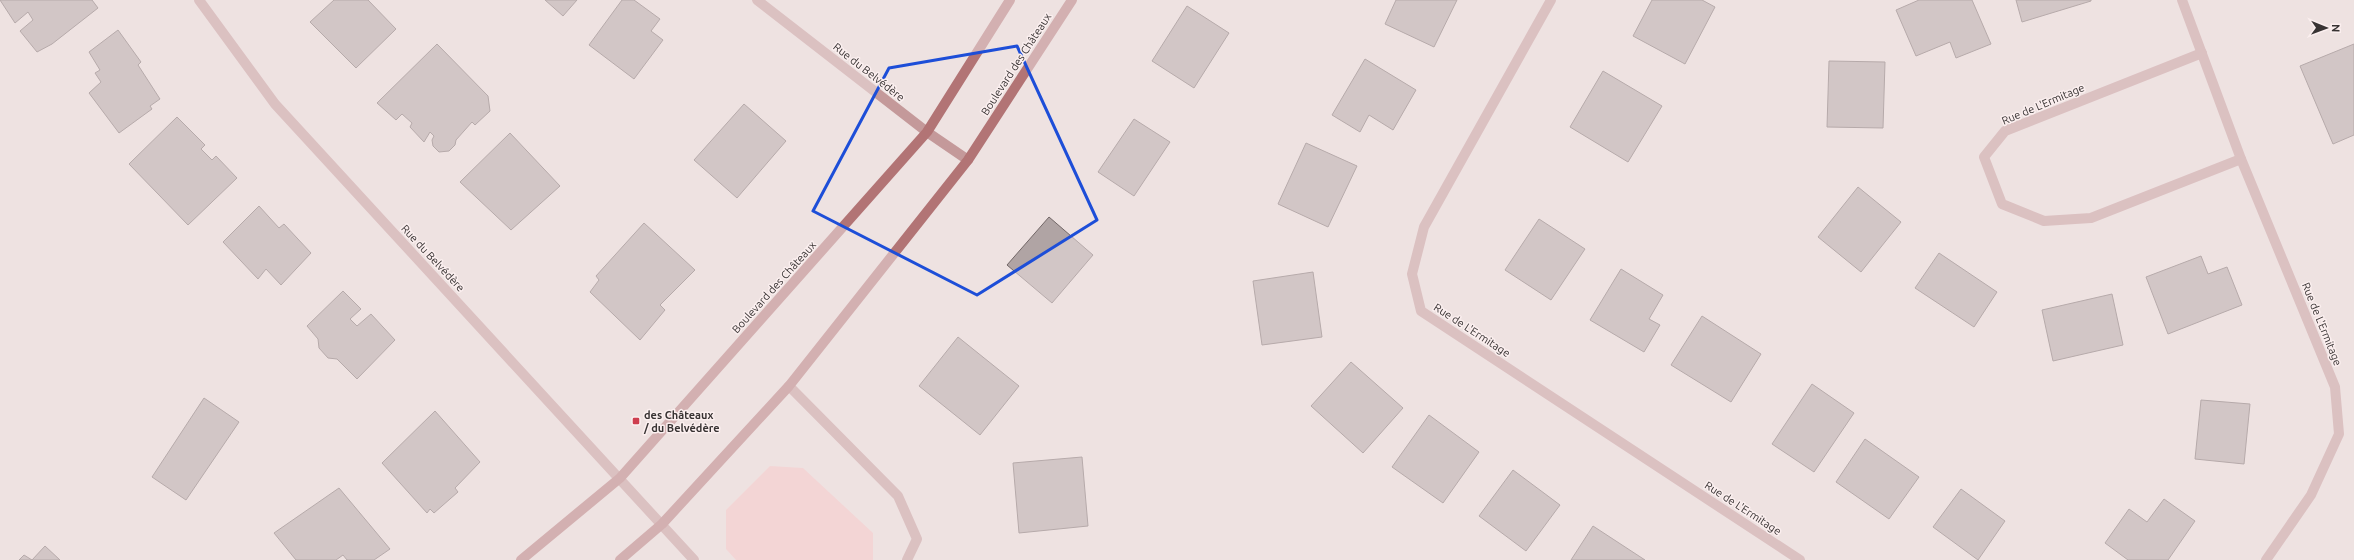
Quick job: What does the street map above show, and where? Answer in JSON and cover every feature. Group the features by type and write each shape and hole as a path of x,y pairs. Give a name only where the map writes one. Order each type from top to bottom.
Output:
{"street":[{"name":"Rue du Belvédère","path":"199,0 275,104 662,524"},
{"name":"Rue du Belvédère","path":"757,0 927,132 968,160"},
{"name":"Boulevard des Châteaux","path":"520,560 620,478 927,132 1010,0"},
{"name":"Boulevard des Châteaux","path":"620,560 662,524 788,386 968,160 1072,0"},
{"name":"Rue de L'Ermitage","path":"1550,0 1424,227 1412,274 1421,311 1800,560"},
{"name":"Rue de L'Ermitage","path":"2182,0 2241,159 2335,387 2339,434 2311,495 2266,560"},
{"name":"Rue de L'Ermitage","path":"2202,53 2005,131 1984,157 2002,204 2044,221 2091,218 2241,159"},
{"path":"788,386 898,496 916,539 907,560"},
{"path":"662,524 694,560"}],"highlighted area":[{"path":"1017,46 1097,220 977,295 813,211 889,68"}],"shaded area":[{"path":"770,466 803,468 873,533 873,560 736,560 726,549 726,510"}],"building":[{"path":"0,0 92,0 98,8 52,44 37,52 20,31 33,20 28,12 15,23"},
{"path":"334,0 368,0 396,29 356,68 310,22"},
{"path":"545,0 577,0 563,16"},
{"path":"622,0 634,0 660,19 651,31 663,40 634,79 589,45"},
{"path":"1396,0 1457,0 1434,47 1385,24"},
{"path":"1652,0 1702,0 1715,7 1685,64 1633,36"},
{"path":"1919,0 1972,0 1991,44 1956,58 1950,42 1916,56 1896,10"},
{"path":"2016,0 2091,0 2091,1 2022,22"},
{"path":"1187,6 1229,33 1194,88 1152,61"},
{"path":"118,30 141,62 138,65 160,99 150,106 152,109 119,133 89,93 101,82 95,73 100,70 89,52"},
{"path":"437,44 488,96 490,111 475,125 472,122 456,140 455,145 449,151 439,152 433,146 432,140 434,136 430,132 424,142 410,127 412,123 402,114 396,120 377,103"},
{"path":"2354,44 2354,135 2333,144 2300,66"},
{"path":"1365,59 1416,90 1393,130 1369,115 1360,132 1332,115"},
{"path":"1829,61 1885,62 1883,128 1827,127"},
{"path":"1603,71 1662,106 1628,162 1570,127"},
{"path":"744,104 786,141 737,198 694,160"},
{"path":"177,117 205,145 201,149 212,160 216,156 237,178 188,225 129,164"},
{"path":"1134,119 1170,142 1134,196 1098,172"},
{"path":"510,133 560,186 511,230 460,182"},
{"path":"1306,143 1357,166 1328,227 1278,204"},
{"path":"1858,187 1901,222 1861,272 1818,237"},
{"path":"259,206 279,228 284,224 311,253 281,285 266,269 258,279 223,242"},
{"path":"1049,217 1093,255 1052,303 1007,265"},
{"path":"1539,219 1585,249 1551,300 1505,270"},
{"path":"644,223 695,270 660,305 665,310 640,340 590,292 599,280 596,276"},
{"path":"1939,253 1997,292 1974,327 1915,288"},
{"path":"2201,256 2208,274 2227,267 2242,305 2168,334 2146,277"},
{"path":"1621,269 1663,295 1649,319 1660,325 1644,352 1590,320"},
{"path":"1313,272 1322,337 1262,345 1253,281"},
{"path":"343,291 361,309 350,319 357,326 371,314 395,340 357,379 337,359 328,358 319,348 318,339 307,326"},
{"path":"2112,294 2123,345 2053,361 2042,310"},
{"path":"1702,316 1761,354 1731,402 1671,365"},
{"path":"958,337 1019,386 980,435 919,386"},
{"path":"1351,362 1403,408 1363,453 1311,406"},
{"path":"1812,384 1854,413 1814,472 1772,444"},
{"path":"204,398 239,422 186,500 152,477"},
{"path":"2201,400 2250,404 2244,464 2195,459"},
{"path":"435,411 480,462 455,488 458,492 434,513 430,509 427,513 382,463"},
{"path":"1429,415 1479,452 1443,503 1392,467"},
{"path":"1865,439 1919,477 1889,519 1836,482"},
{"path":"1082,457 1088,526 1019,533 1013,463"},
{"path":"1513,470 1560,505 1526,551 1479,516"},
{"path":"339,488 390,549 374,560 347,560 343,555 336,560 296,560 274,533"},
{"path":"1961,489 2005,521 1978,560 1933,527"},
{"path":"2164,499 2195,521 2168,560 2128,560 2105,543 2129,509 2147,522"},
{"path":"1593,526 1645,560 1571,560"},
{"path":"45,546 60,560 32,560"},
{"path":"24,555 32,560 19,560"}],"place":[{"name":"des Châteaux / du Belvédère","path":"636,421"}]}
